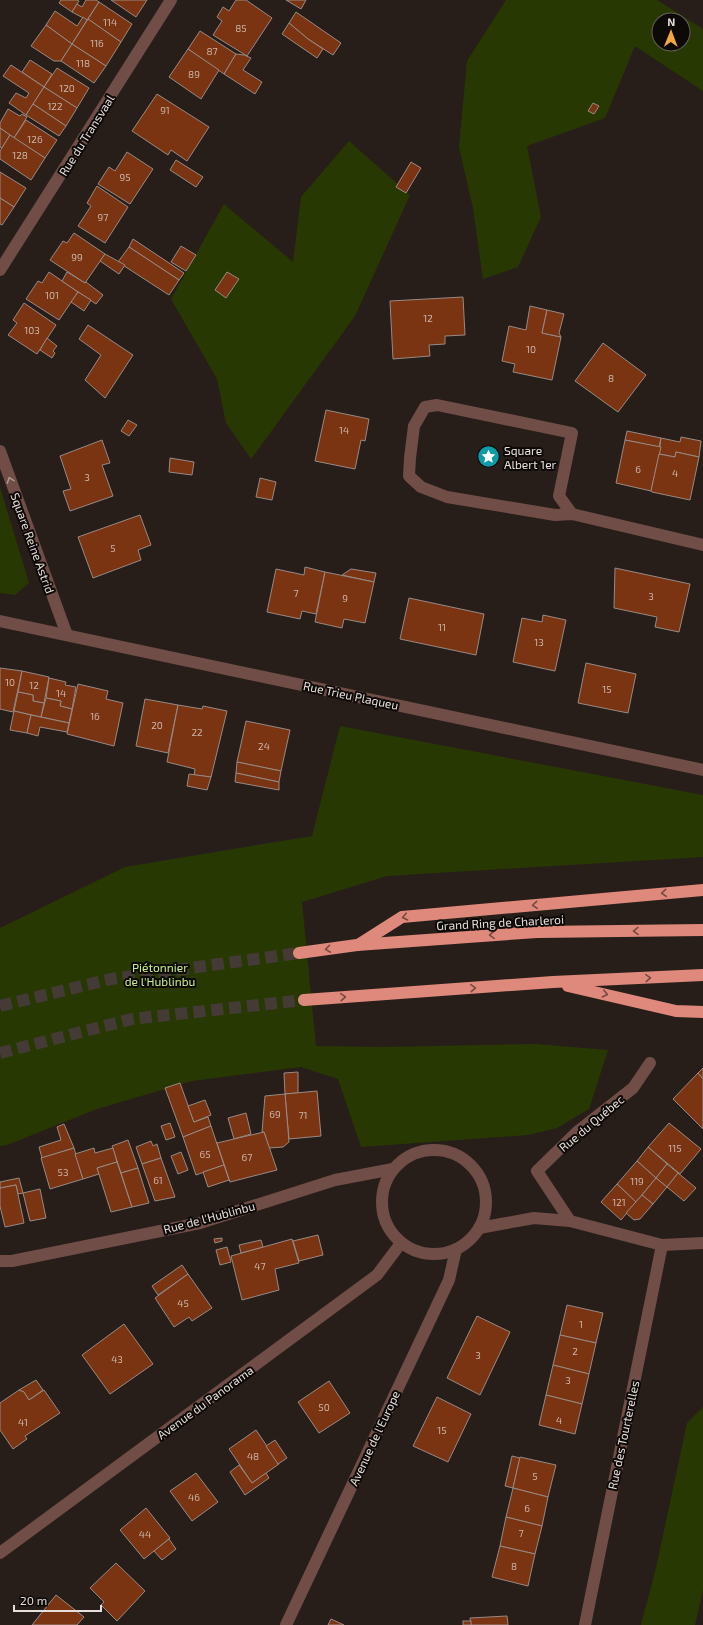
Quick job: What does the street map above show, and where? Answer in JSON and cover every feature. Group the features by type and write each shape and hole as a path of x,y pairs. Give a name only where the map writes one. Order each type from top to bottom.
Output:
{"highway":[{"path":"357,945 402,917 703,890"},
{"name":"Grand Ring de Charleroi","path":"299,953 357,945 537,932 703,930"},
{"path":"304,1000 553,982 703,975"},
{"path":"553,982 676,1011 703,1012"}],"street":[{"name":"Rue du Transvaal","path":"0,270 171,0"},
{"path":"572,514 559,496 572,434 437,405 425,407 414,426 410,458 410,476 421,486 447,497 555,515 572,514 703,545"},
{"name":"Square Reine Astrid","path":"0,451 67,635"},
{"name":"Rue Trieu Plaqueu","path":"0,621 703,770"},
{"name":"Rue du Québec","path":"570,1221 537,1171 577,1132 633,1088 650,1063"},
{"path":"435,1150 448,1151 466,1160 475,1169 484,1186 486,1202 483,1220 479,1228 469,1241 456,1249 438,1254 420,1254 401,1243 390,1231 383,1215 382,1202 385,1183 393,1169 409,1156 417,1152 435,1150"},
{"name":"Rue de l'Hublinbu","path":"0,1261 12,1261 200,1223 335,1180 393,1169"},
{"path":"479,1228 534,1218 570,1221 662,1245 703,1243"},
{"name":"Avenue du Panorama","path":"0,1553 377,1275 401,1243"},
{"name":"Rue des Tourterelles","path":"585,1625 662,1245"},
{"name":"Avenue de l'Europe","path":"286,1625 449,1280 456,1249"}],"green space":[{"path":"506,0 657,0 676,12 651,12 651,52 691,52 691,21 703,29 703,91 635,46 605,118 527,146 541,217 518,267 483,279 473,208 459,147 467,61"},
{"path":"349,141 410,195 355,316 251,459 226,423 217,379 171,299 224,204 293,262 301,197"},
{"path":"0,487 29,583 15,595 0,593"},
{"name":"Piétonnier de l'Hublinbu","path":"340,726 703,795 703,857 387,876 302,902 316,1046 382,1047 535,1044 608,1050 589,1109 557,1128 528,1135 361,1147 338,1079 301,1067 192,1081 97,1109 7,1145 0,1146 0,928 125,867 312,836"},
{"path":"703,1407 703,1590 695,1625 641,1625 656,1568 687,1423"}],"building":[{"path":"61,0 79,1 72,12 59,3"},
{"path":"86,0 96,0 99,2 87,20 72,12 77,4 82,7"},
{"path":"111,0 147,0 136,17"},
{"path":"236,0 246,0 272,18 247,56 213,35 222,21 217,17 223,7 229,11"},
{"path":"286,0 306,0 301,9"},
{"path":"99,2 132,24 121,42 88,19"},
{"path":"55,11 77,26 83,17 87,20 72,44 46,25"},
{"path":"296,12 341,43 333,55 308,39 289,23"},
{"path":"88,19 121,42 106,66 72,44"},
{"path":"289,23 323,49 317,58 282,34"},
{"path":"46,25 72,44 61,61 54,61 31,46"},
{"path":"200,31 236,54 224,74 188,49"},
{"path":"72,44 106,66 94,83 61,61"},
{"path":"188,49 219,70 201,99 169,77"},
{"path":"236,54 251,58 243,70 262,82 255,94 224,74"},
{"path":"30,60 52,74 44,87 22,72"},
{"path":"11,65 44,87 26,115 9,103 16,93 26,98 29,93 3,76"},
{"path":"57,68 89,88 77,108 44,87"},
{"path":"44,87 77,108 66,126 33,104"},
{"path":"157,94 209,127 187,161 171,150 168,155 132,131"},
{"path":"593,103 599,106 594,114 588,111"},
{"path":"33,104 66,126 59,136 26,115"},
{"path":"8,109 20,116 22,114 27,117 14,138 0,128 0,123"},
{"path":"26,120 57,140 45,158 14,138"},
{"path":"0,128 10,135 2,148 0,147"},
{"path":"10,135 45,158 31,180 0,159 0,151"},
{"path":"127,152 153,169 130,204 98,184 109,167 115,171"},
{"path":"176,160 203,177 196,187 170,170"},
{"path":"411,162 421,168 406,193 396,187"},
{"path":"0,172 26,188 14,207 0,198"},
{"path":"97,186 128,207 105,243 78,226 91,206 87,203"},
{"path":"0,198 14,207 2,225 0,224"},
{"path":"74,233 105,254 85,283 50,260 63,241 67,243"},
{"path":"133,239 184,273 179,280 129,247"},
{"path":"181,246 196,255 186,271 171,262"},
{"path":"129,247 179,280 169,295 118,262"},
{"path":"105,254 125,265 119,274 100,261"},
{"path":"49,272 78,292 59,320 26,299 38,281 42,283"},
{"path":"67,272 85,283 86,282 103,295 96,304 62,281"},
{"path":"227,272 239,279 226,298 215,290"},
{"path":"78,292 91,300 84,311 71,302"},
{"path":"463,297 465,335 445,336 445,344 429,345 430,356 393,359 390,301"},
{"path":"24,303 56,325 37,354 8,335 17,323 13,320"},
{"path":"530,306 547,310 542,333 561,337 552,380 513,372 515,364 502,361 509,326 526,330"},
{"path":"547,310 564,314 559,333 561,337 542,333"},
{"path":"88,325 133,355 105,398 85,380 101,355 79,339"},
{"path":"47,338 57,346 53,351 55,353 52,358 40,350"},
{"path":"603,343 646,375 618,412 575,381"},
{"path":"326,410 369,419 365,441 361,440 355,469 315,461"},
{"path":"128,420 137,425 129,436 121,431"},
{"path":"627,431 661,438 659,447 625,440"},
{"path":"681,437 701,441 699,457 676,452 675,457 659,454 661,438 680,442"},
{"path":"102,440 110,463 102,465 113,496 70,511 63,491 71,489 60,456"},
{"path":"625,440 661,447 651,491 616,483"},
{"path":"676,452 699,457 690,500 651,491 659,454 675,457"},
{"path":"170,458 194,462 192,475 169,472"},
{"path":"260,478 276,482 272,500 256,497"},
{"path":"140,515 151,545 138,550 141,560 93,578 78,537"},
{"path":"305,567 325,572 316,614 302,611 300,619 267,612 276,569 304,575"},
{"path":"615,568 690,584 679,632 655,627 657,617 614,608"},
{"path":"351,569 376,573 374,582 342,575"},
{"path":"325,572 374,582 365,623 344,619 342,628 315,622"},
{"path":"409,598 484,614 476,655 400,639"},
{"path":"543,615 566,620 555,671 513,662 522,618 542,622"},
{"path":"586,663 636,674 628,713 578,703"},
{"path":"0,668 22,671 13,712 0,709"},
{"path":"22,671 49,677 44,703 33,701 33,695 18,692"},
{"path":"49,678 66,682 65,685 76,687 72,709 60,706 61,701 46,698"},
{"path":"78,684 108,691 106,699 123,703 114,746 67,734"},
{"path":"18,692 33,695 33,701 44,703 41,717 14,711"},
{"path":"46,698 61,701 60,706 72,709 69,723 41,717"},
{"path":"145,699 178,705 168,753 136,746"},
{"path":"178,705 202,709 203,706 227,711 211,777 194,775 195,769 167,762"},
{"path":"14,711 31,715 27,733 10,730"},
{"path":"31,715 69,723 67,732 40,727 38,736 27,733"},
{"path":"246,721 290,730 281,771 237,762"},
{"path":"237,762 281,771 279,782 236,773"},
{"path":"236,773 279,782 279,790 235,782"},
{"path":"189,774 211,777 207,790 187,786"},
{"path":"703,1068 703,1079 698,1073"},
{"path":"298,1072 298,1093 285,1094 284,1073"},
{"path":"698,1073 703,1079 703,1129 673,1099"},
{"path":"180,1083 194,1122 208,1117 211,1126 183,1137 165,1088"},
{"path":"317,1091 321,1136 289,1139 285,1094"},
{"path":"285,1094 289,1142 283,1147 269,1148 264,1132 262,1132 265,1096"},
{"path":"205,1100 211,1115 194,1122 188,1106"},
{"path":"246,1113 251,1134 234,1139 228,1118"},
{"path":"170,1123 175,1137 166,1140 161,1126"},
{"path":"669,1123 701,1149 680,1174 648,1147"},
{"path":"64,1124 74,1148 42,1158 39,1147 61,1140 57,1127"},
{"path":"211,1126 224,1165 196,1175 183,1137"},
{"path":"264,1132 277,1170 230,1182 217,1143"},
{"path":"128,1140 138,1168 121,1173 112,1146"},
{"path":"151,1141 153,1146 157,1144 161,1158 142,1164 136,1147"},
{"path":"648,1147 667,1164 656,1178 637,1161"},
{"path":"74,1148 83,1179 50,1189 41,1158"},
{"path":"94,1148 95,1153 113,1148 117,1162 97,1168 99,1174 83,1179 75,1154"},
{"path":"181,1152 188,1170 178,1174 171,1156"},
{"path":"161,1158 175,1197 155,1201 142,1164"},
{"path":"637,1161 656,1178 636,1202 617,1184"},
{"path":"117,1162 132,1207 111,1212 97,1168"},
{"path":"667,1164 678,1173 667,1187 656,1178"},
{"path":"224,1165 229,1180 208,1187 203,1172"},
{"path":"138,1168 149,1203 132,1207 121,1173"},
{"path":"678,1173 696,1188 684,1201 667,1187"},
{"path":"19,1178 23,1193 18,1194 16,1185 0,1188 0,1182"},
{"path":"656,1178 667,1187 653,1204 642,1195"},
{"path":"617,1184 636,1202 621,1220 601,1202"},
{"path":"16,1185 24,1223 5,1227 0,1206 0,1188"},
{"path":"40,1189 46,1218 30,1221 23,1193"},
{"path":"642,1195 653,1204 640,1219 634,1220 626,1213"},
{"path":"318,1235 323,1255 299,1261 293,1241"},
{"path":"222,1238 222,1241 215,1243 214,1239"},
{"path":"292,1239 299,1263 275,1269 279,1290 242,1300 231,1256"},
{"path":"261,1240 263,1247 241,1253 239,1245"},
{"path":"227,1247 231,1262 220,1265 216,1250"},
{"path":"182,1265 188,1274 158,1295 152,1286"},
{"path":"188,1274 212,1308 192,1321 189,1317 174,1327 155,1298"},
{"path":"567,1305 603,1313 596,1343 560,1335"},
{"path":"477,1316 510,1332 480,1395 447,1378"},
{"path":"124,1324 153,1364 110,1394 82,1355"},
{"path":"560,1335 596,1343 589,1374 553,1365"},
{"path":"553,1365 589,1374 582,1404 546,1395"},
{"path":"36,1380 43,1390 29,1400 24,1392 19,1390"},
{"path":"329,1381 350,1413 319,1433 298,1402"},
{"path":"19,1390 24,1392 29,1400 44,1390 60,1413 25,1436 27,1439 13,1449 0,1430 0,1403"},
{"path":"546,1395 582,1404 575,1434 539,1425"},
{"path":"437,1397 471,1414 448,1462 413,1446"},
{"path":"256,1430 279,1464 252,1483 229,1449"},
{"path":"275,1440 287,1458 278,1464 266,1446"},
{"path":"512,1456 520,1458 513,1488 505,1486"},
{"path":"520,1457 556,1465 548,1497 513,1488"},
{"path":"239,1465 252,1483 266,1473 269,1478 245,1495 230,1472"},
{"path":"196,1473 218,1502 192,1521 170,1491"},
{"path":"513,1488 548,1497 542,1526 506,1517"},
{"path":"146,1508 170,1538 144,1559 120,1530"},
{"path":"506,1517 542,1526 535,1554 500,1546"},
{"path":"169,1539 176,1549 162,1560 154,1551"},
{"path":"500,1546 535,1554 528,1586 492,1577"},
{"path":"116,1563 145,1591 117,1621 101,1605 104,1602 90,1588"},
{"path":"56,1595 84,1617 77,1625 32,1625"},
{"path":"507,1616 508,1625 471,1625 470,1618"},
{"path":"331,1619 344,1625 328,1625"},
{"path":"463,1621 471,1621 471,1625 463,1625"}],"tunnel":[{"path":"0,1006 111,979 299,953"},
{"path":"0,1053 132,1019 304,1000"}],"place":[{"name":"Square Albert 1er","path":"489,457"}]}
